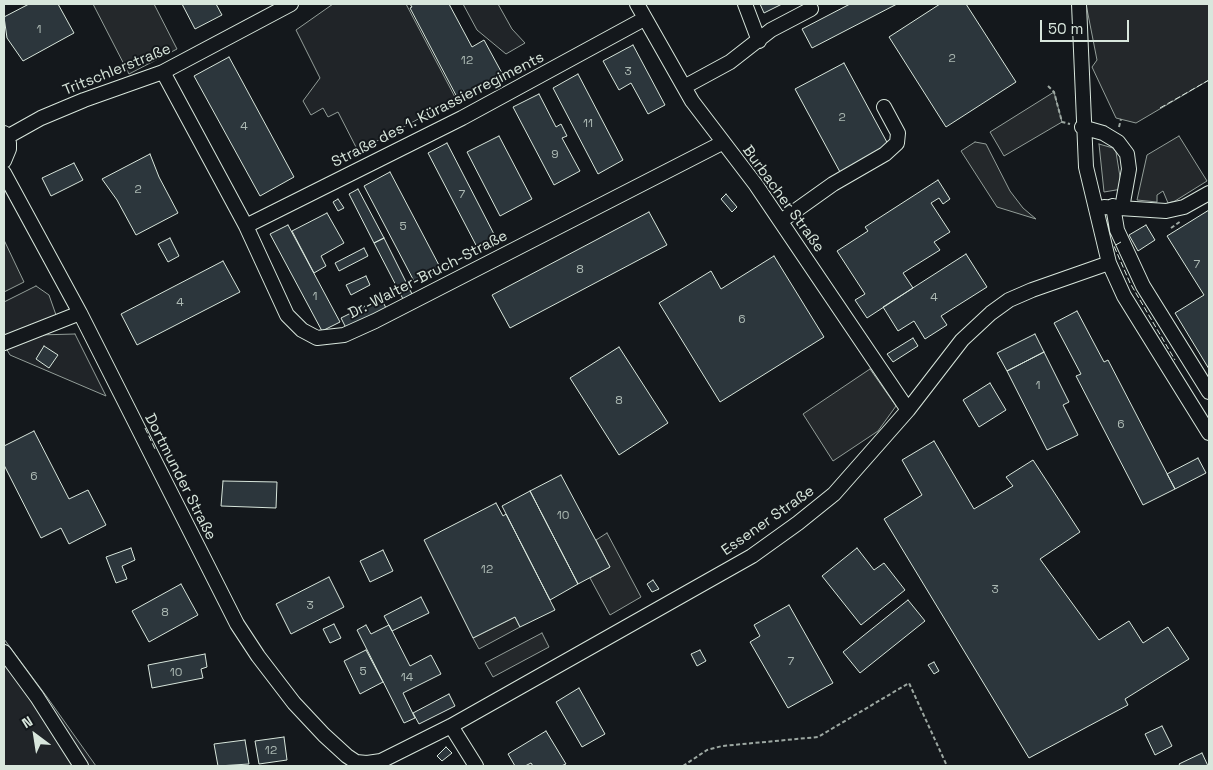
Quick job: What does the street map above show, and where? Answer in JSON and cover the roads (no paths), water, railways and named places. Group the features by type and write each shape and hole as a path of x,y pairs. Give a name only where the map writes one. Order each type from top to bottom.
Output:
{"street":[{"name":"Tritschlerstraße","path":"5,135 58,111 163,72 291,4"},
{"name":"Burbacher Straße","path":"637,4 684,87 722,143 756,185 781,221 908,410"},
{"path":"745,4 759,41"},
{"path":"1079,4 1077,125 1094,208 1109,263 1124,296 1209,433"},
{"path":"684,87 730,62 771,30 811,9"},
{"name":"Straße des 1. Kürassierregiments","path":"246,226 462,118 644,19"},
{"name":"Dr.-Walter-Bruch-Straße","path":"163,72 246,226 287,315 302,330 317,338 344,335 722,143"},
{"path":"781,221 833,184 885,154 897,143 898,133 884,107"},
{"path":"1077,125 1103,133 1118,142 1126,154 1129,169 1117,207 1117,230 1143,286 1209,392"},
{"path":"4,161 9,149 5,135"},
{"name":"Dortmunder Straße","path":"4,173 80,313 219,591 258,656 294,703 324,735 347,756 356,762 367,764"},
{"path":"1094,208 1150,206 1166,211 1184,207 1209,193"},
{"name":"Essener Straße","path":"367,764 388,757 451,726 752,556 834,494 908,410 962,340 991,312 1010,300 1032,290 1109,263"},
{"path":"4,343 80,313"},
{"path":"4,652 37,697 81,766"},
{"path":"451,726 476,766"}]}
